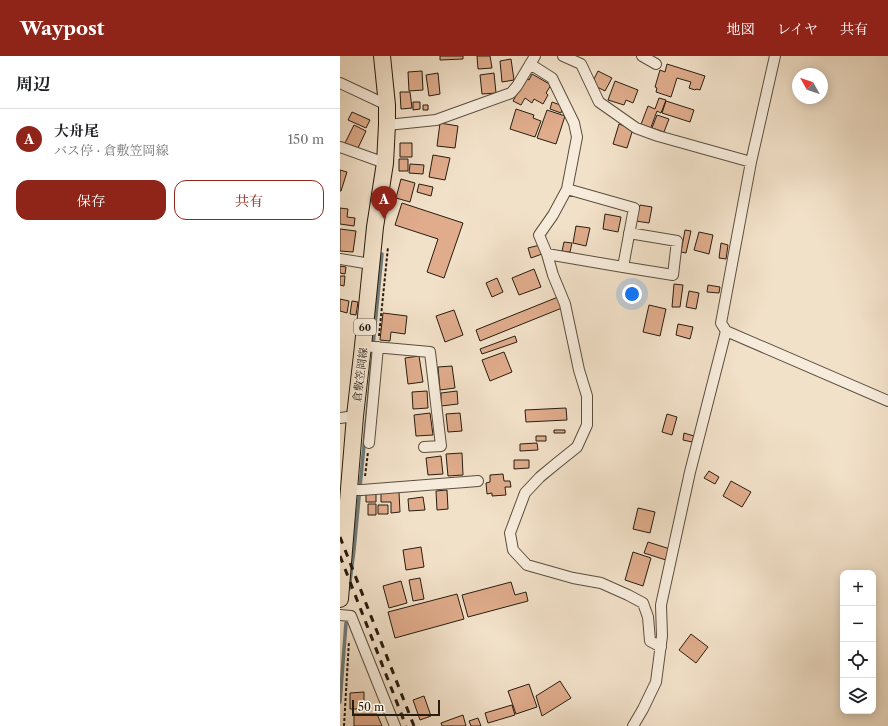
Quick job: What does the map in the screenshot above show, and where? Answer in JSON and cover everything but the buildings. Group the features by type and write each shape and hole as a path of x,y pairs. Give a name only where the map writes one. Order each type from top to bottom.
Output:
{"main road":[{"name":"倉敷笠岡線","path":"340,599 357,490 347,417 372,347 372,264 374,227 385,163 387,125 387,105 382,56"}],"street":[{"path":"563,56 579,59 599,102 636,128 658,136 751,162"},
{"path":"642,56 656,64"},
{"path":"774,56 751,162 721,323 726,331 888,401"},
{"path":"387,125 436,120 511,93 518,86 532,60 552,78 574,123 577,137 567,189 553,215 539,235 547,254 553,276 565,304 579,370 587,396 587,425 577,447 540,477 525,494 510,533 513,550 527,565 574,578 601,583 643,603 648,617 650,641 661,647"},
{"path":"340,83 387,105"},
{"path":"340,147 385,163"},
{"path":"567,189 634,208 623,267"},
{"path":"547,254 673,275 677,240 629,233"},
{"path":"340,259 372,264"},
{"path":"633,726 656,682 662,636 661,605 690,472 726,331"},
{"path":"369,443 372,347 430,352 441,446 424,447"},
{"path":"357,490 478,481"},
{"path":"340,615 351,616 395,726"}],"path":[{"path":"357,490 369,443"},
{"path":"344,726 350,640"}],"waterway":[{"path":"373,346 382,254"},
{"path":"349,589 372,362"},
{"path":"340,702 346,623"}],"railway":[{"path":"340,537 414,726"},
{"path":"340,556 406,726"}],"place":[{"name":"大舟尾","path":"384,219"}]}
